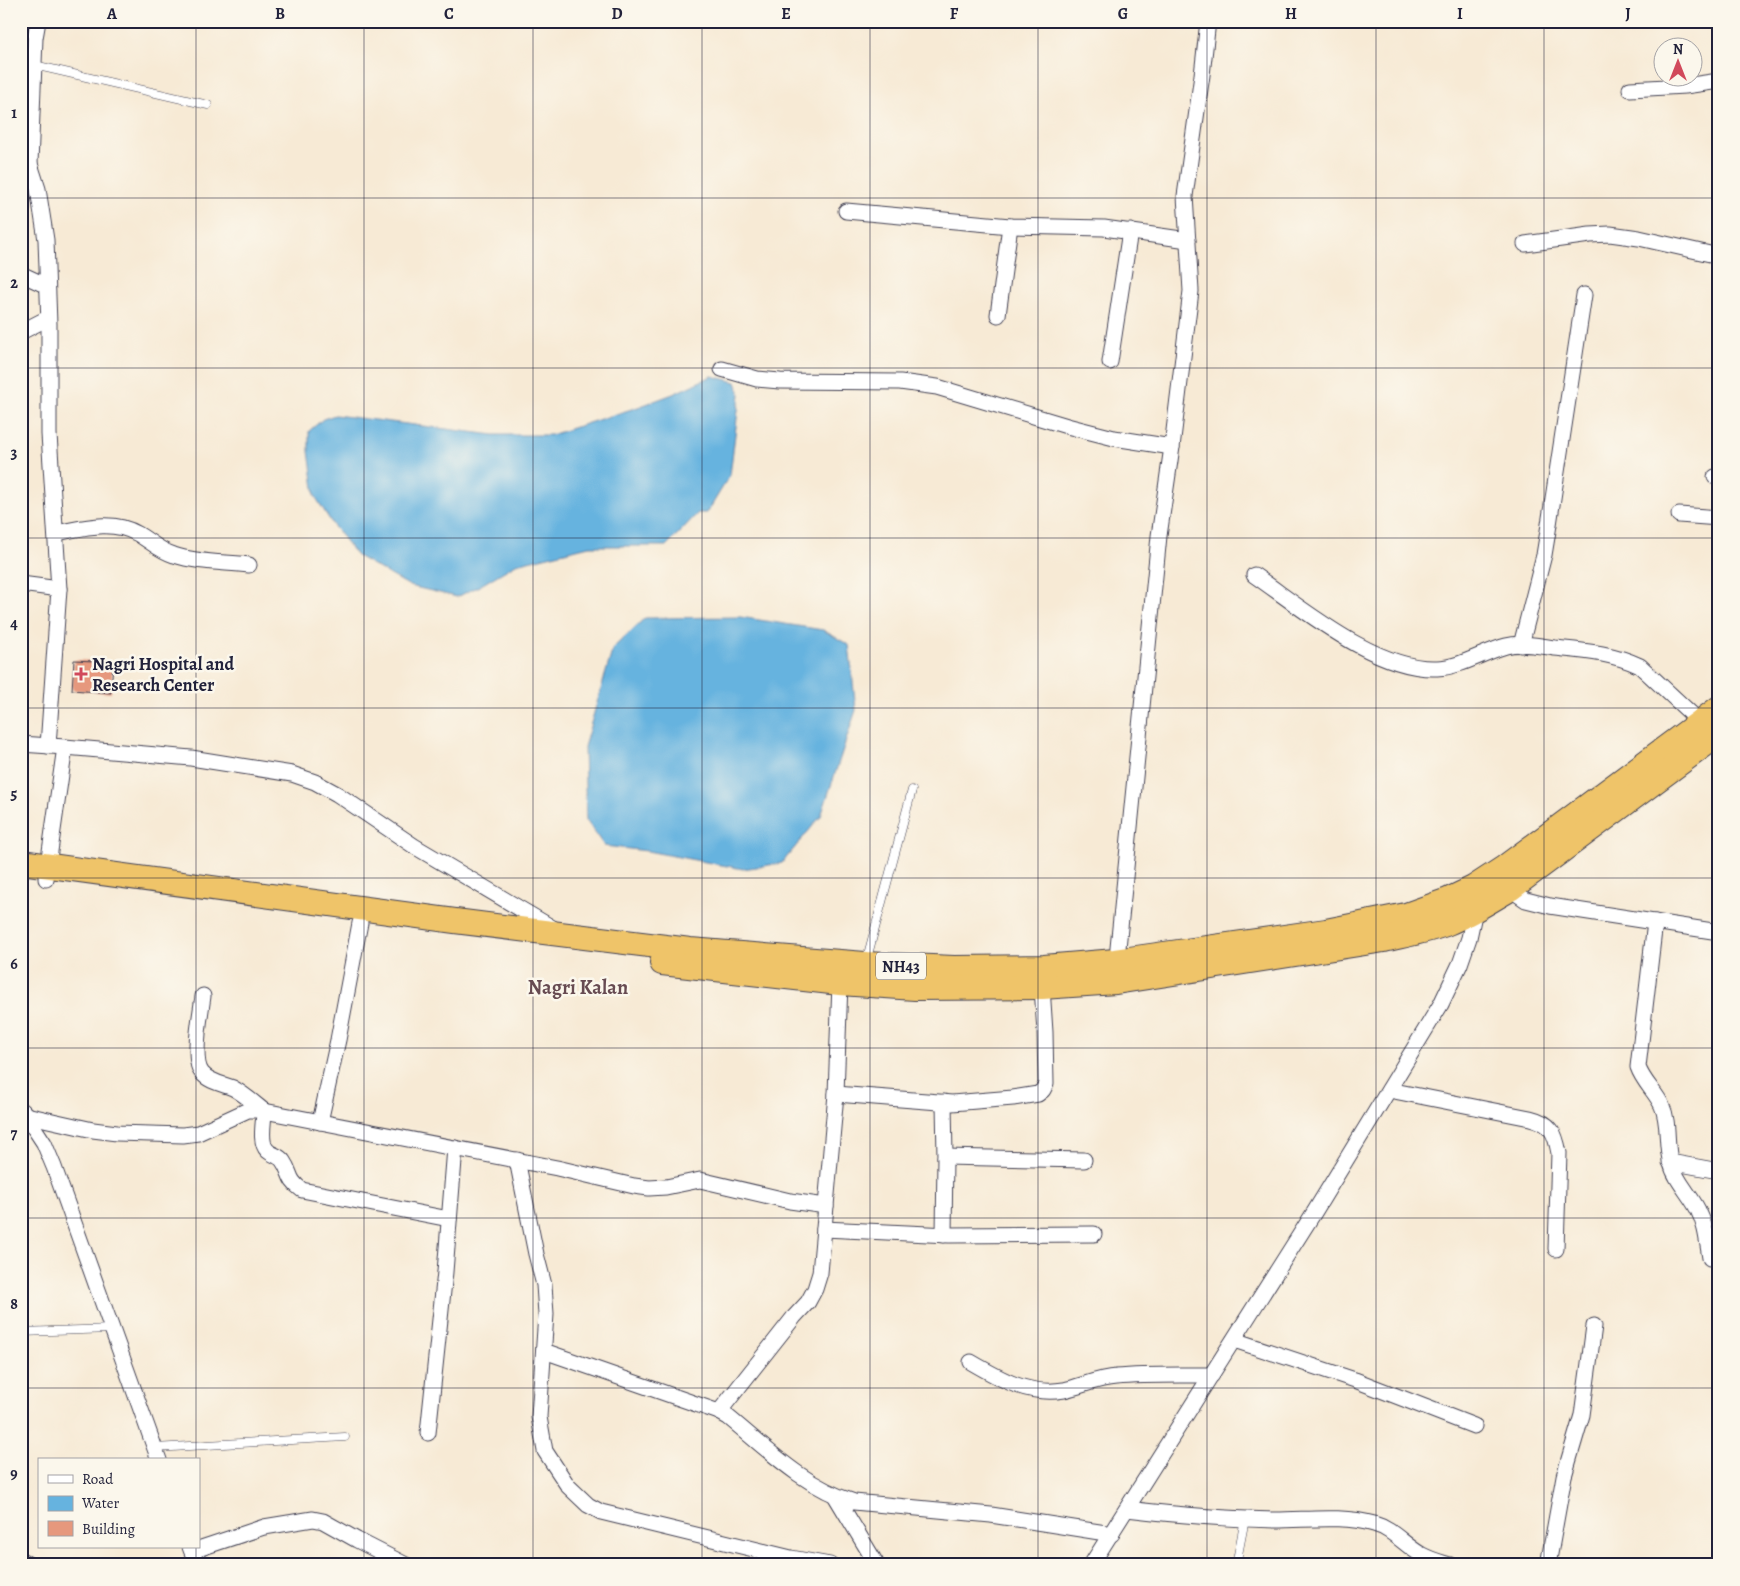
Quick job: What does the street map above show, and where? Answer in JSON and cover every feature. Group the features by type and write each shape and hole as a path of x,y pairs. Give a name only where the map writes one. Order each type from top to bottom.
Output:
{"highway":[{"name":"NH43","path":"21,862 46,872 360,923 689,966 840,984 915,988 1042,987 1406,916 1448,900 1473,888 1713,721"},
{"name":"NH43","path":"21,875 46,872 690,950 865,964 954,968 1044,967 1116,972 1384,940 1447,923 1475,910 1510,889 1713,721"}],"street":[{"path":"30,164 35,38 38,21"},
{"path":"1116,972 1159,536 1192,291 1186,196 1208,21"},
{"path":"1630,89 1685,86 1719,81"},
{"path":"21,150 30,164 38,189 46,240 48,434 59,589 48,746"},
{"path":"846,211 1010,226 1104,228 1188,240"},
{"path":"998,315 1010,226"},
{"path":"1110,362 1130,231"},
{"path":"1525,244 1610,234 1639,238 1719,256"},
{"path":"21,274 47,286"},
{"path":"1521,645 1547,539 1584,295"},
{"path":"21,332 48,318"},
{"path":"722,369 756,379 900,382 938,387 1067,426 1114,438 1172,447"},
{"path":"1679,516 1719,518"},
{"path":"56,533 100,526 122,527 137,533 172,555 190,559 249,565"},
{"path":"1254,575 1348,639 1382,657 1437,668 1454,665 1509,645 1606,654 1640,666 1713,721"},
{"path":"21,584 59,589"},
{"path":"21,744 218,762 292,774 315,782 338,794 414,846 564,934"},
{"path":"46,872 65,747"},
{"path":"1510,889 1526,900 1550,906 1719,932"},
{"path":"1091,1565 1234,1340 1441,1004 1460,964 1469,938 1475,910"},
{"path":"1655,922 1638,1067 1641,1077 1663,1108 1670,1162 1697,1208 1704,1224 1710,1258"},
{"path":"320,1122 360,923"},
{"path":"719,1412 808,1302 820,1273 836,1094 840,984"},
{"path":"836,1094 944,1102 1013,1098 1038,1094 1044,1090 1046,1084 1042,987"},
{"path":"203,996 197,1053 198,1064 202,1073 241,1093 264,1111"},
{"path":"1389,1090 1530,1118 1543,1121 1549,1126 1556,1138 1559,1153 1556,1249"},
{"path":"944,1102 944,1234"},
{"path":"24,1111 93,1130 117,1133 183,1135 198,1133 248,1110 264,1111 517,1160 634,1186 649,1188 666,1187 700,1180 790,1201 826,1206"},
{"path":"24,1111 44,1143 54,1167 157,1454"},
{"path":"264,1111 263,1144 267,1151 281,1158 291,1180 302,1190 449,1219"},
{"path":"428,1433 455,1148"},
{"path":"945,1157 1084,1160"},
{"path":"517,1160 544,1284 546,1314 539,1417 545,1451 568,1486 588,1505 601,1512 791,1558 830,1565"},
{"path":"1670,1162 1719,1172"},
{"path":"824,1229 944,1234 1094,1234"},
{"path":"1548,1565 1564,1476 1582,1415 1594,1326"},
{"path":"1234,1340 1355,1380 1474,1426"},
{"path":"544,1352 719,1412 728,1417 802,1477 836,1497 854,1502 991,1516 1112,1534"},
{"path":"971,1362 1009,1383 1024,1388 1050,1392 1065,1390 1100,1379 1117,1376 1212,1375"},
{"path":"836,1497 877,1565"},
{"path":"1127,1509 1186,1516 1245,1519 1346,1519 1376,1524 1390,1531 1421,1555 1435,1563 1450,1565"},
{"path":"193,1554 264,1527 313,1519 323,1521 406,1565"},
{"path":"21,1560 29,1565"}],"lane":[{"path":"34,65 208,105"},
{"path":"865,964 912,790"},
{"path":"21,1332 112,1329"},
{"path":"157,1454 345,1437"},
{"path":"1236,1565 1245,1519"}],"water":[{"path":"712,376 736,382 740,394 730,475 707,513 698,513 666,546 589,546 516,564 457,597 410,586 357,556 333,525 315,496 309,451 309,431 323,419 335,415 494,435 551,435 638,407 673,394"},
{"path":"740,617 823,630 849,645 856,710 821,816 782,863 743,869 647,851 604,846 586,820 584,747 613,648 645,618"}],"building":[{"path":"74,660 113,662 111,693 72,690"}],"place":[{"name":"Nagri Hospital and Research Center","path":"81,674"}],"district":[{"name":"Nagri Kalan","path":"578,987"}]}
